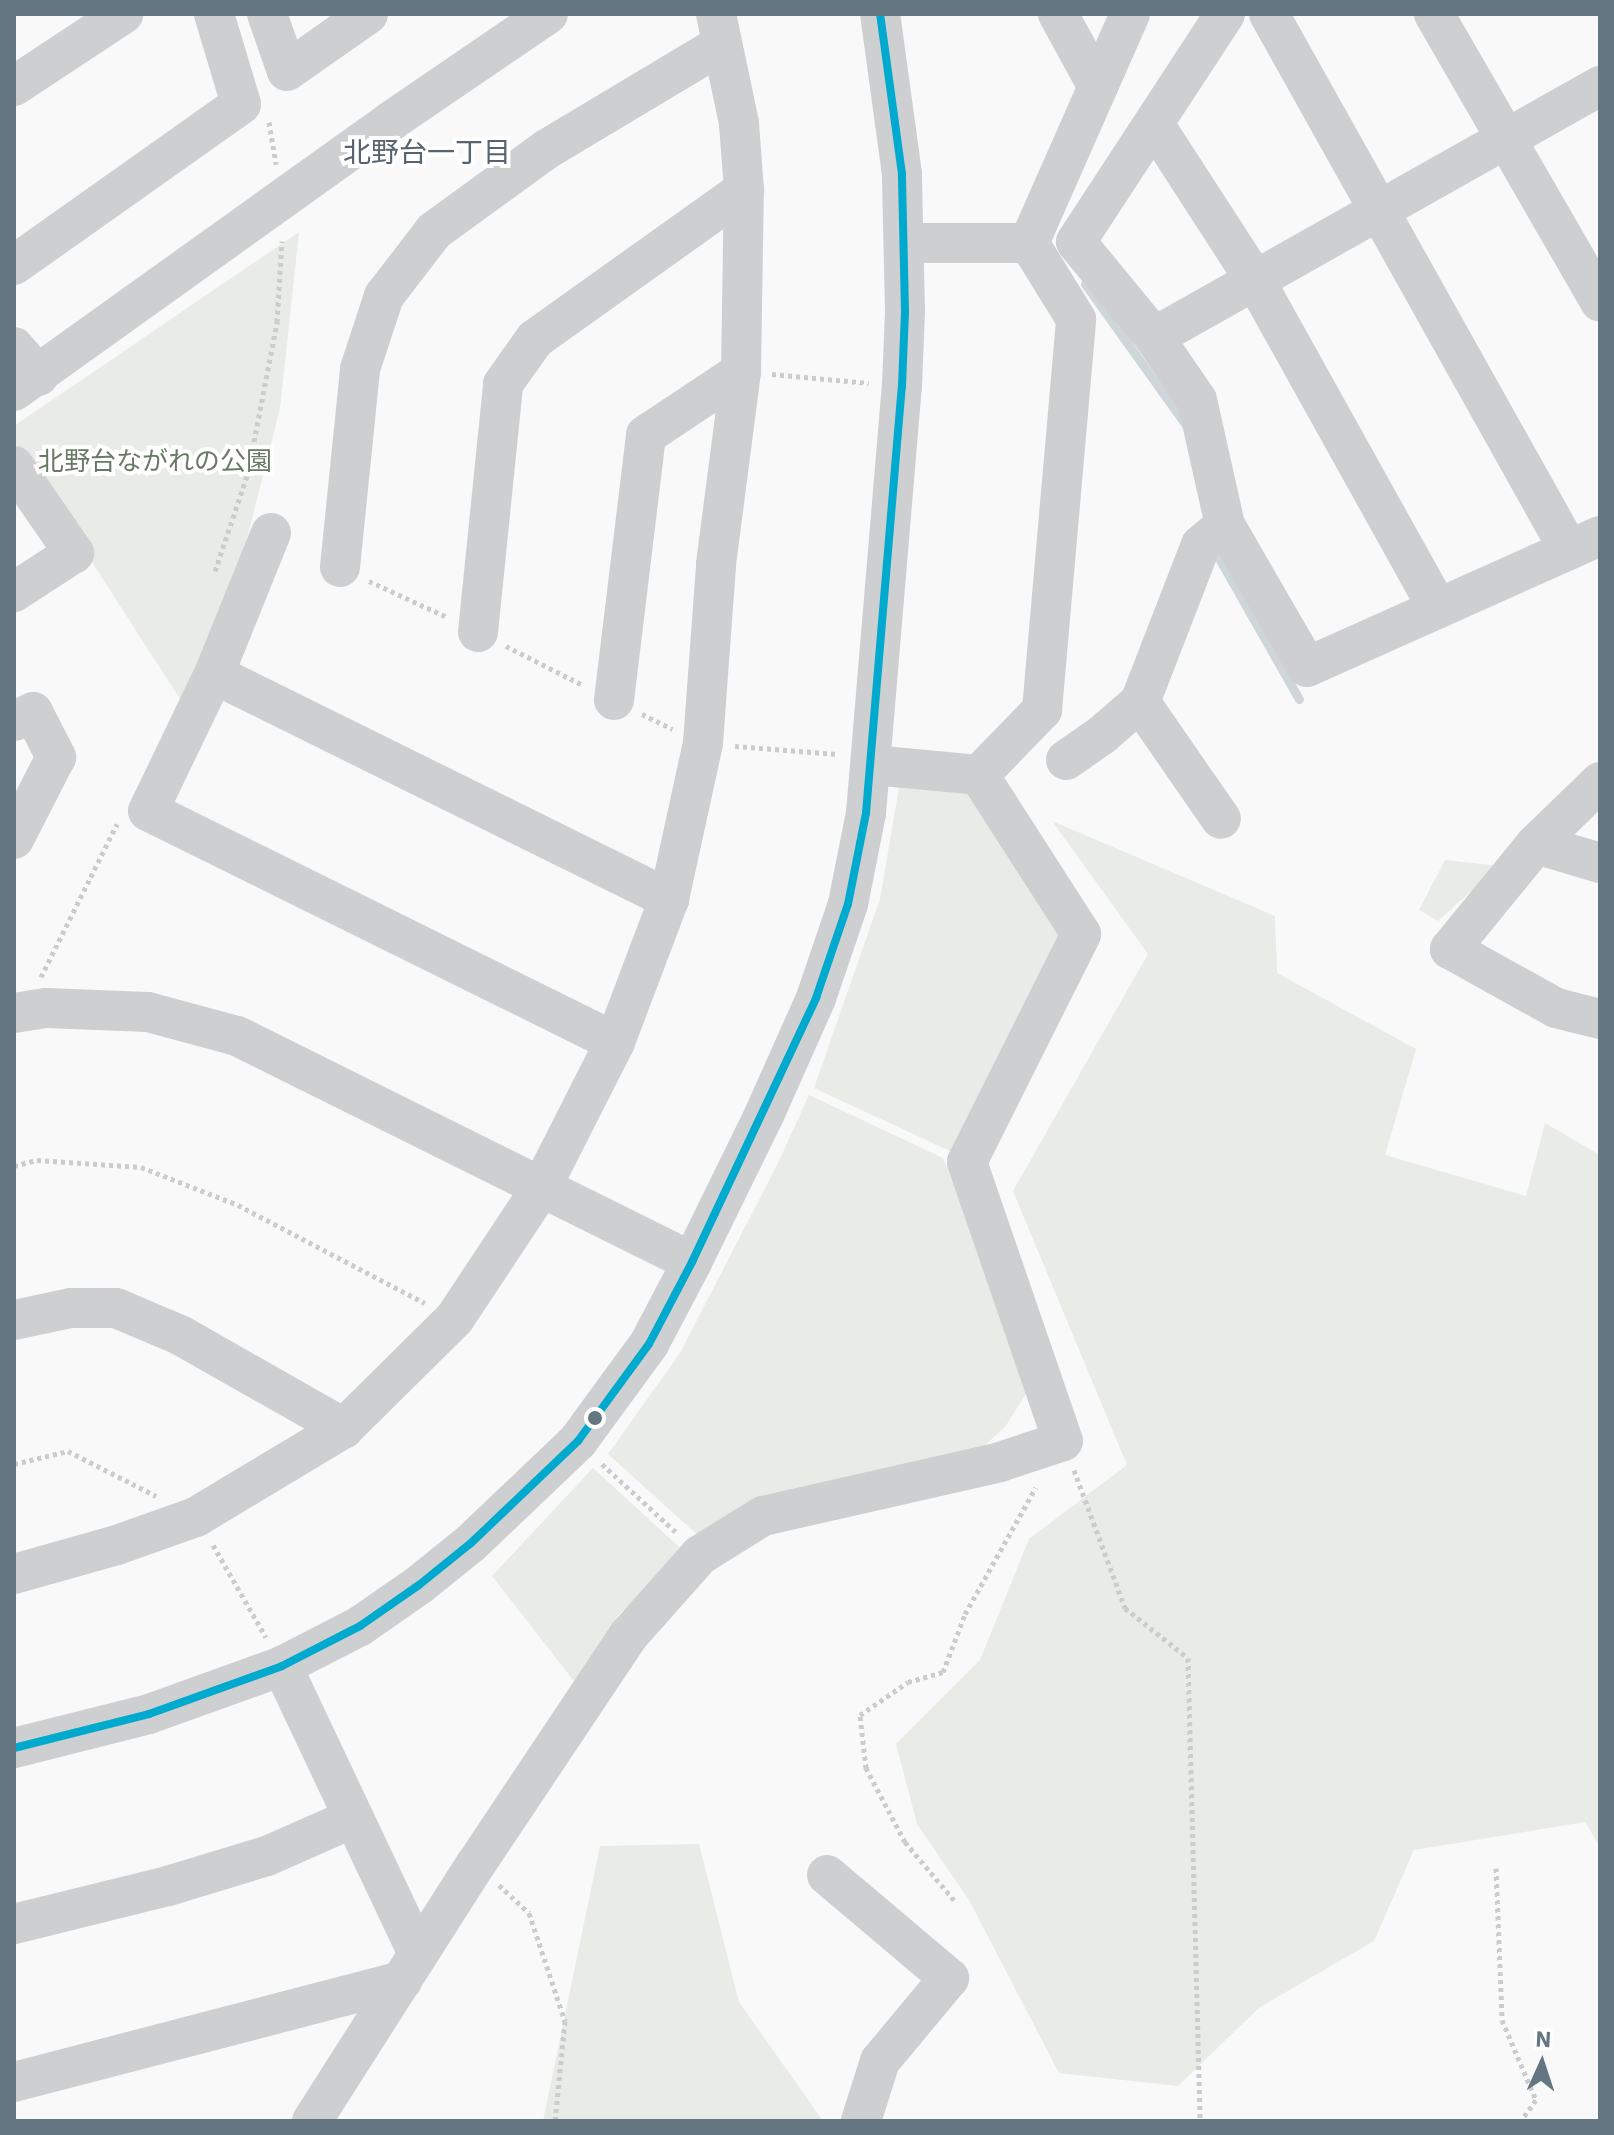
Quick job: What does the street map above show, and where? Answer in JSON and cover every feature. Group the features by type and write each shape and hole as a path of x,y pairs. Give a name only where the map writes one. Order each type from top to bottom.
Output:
{"street":[{"path":"14,86 123,14"},
{"path":"14,265 241,104 214,14"},
{"path":"267,14 287,71 368,14"},
{"path":"22,372 282,201 391,121 548,14"},
{"path":"14,1748 149,1714 282,1666 360,1626 419,1585 482,1534 578,1441 649,1344 692,1262 764,1115 816,998 848,904 872,761 902,386 905,243 901,159 880,14"},
{"path":"1058,14 1098,87"},
{"path":"1029,243 1130,14"},
{"path":"1225,14 1076,242 1154,337 1197,400 1225,525 1307,667 1584,543 1379,210 1269,14"},
{"path":"1434,14 1600,302"},
{"path":"14,1574 117,1545 196,1517 344,1428 455,1318 541,1188 615,1042 669,899 703,743 716,564 741,372 744,190 739,123 719,29 434,231 384,296 360,369 340,567"},
{"path":"1154,337 1600,86"},
{"path":"1154,124 1255,280 1438,609"},
{"path":"478,632 503,384 535,339 744,190"},
{"path":"905,243 1029,243"},
{"path":"979,775 1042,710 1076,319 1029,243"},
{"path":"614,700 646,435 741,372"},
{"path":"14,466 74,553 14,592"},
{"path":"1066,760 1102,735 1140,702 1201,545 1225,525"},
{"path":"271,533 214,674 148,811 615,1042"},
{"path":"214,674 669,899"},
{"path":"1140,702 1221,819"},
{"path":"14,721 33,712 56,757 14,839"},
{"path":"312,2121 476,1864 628,1636 700,1555 763,1516 1000,1462 1054,1444 967,1162 1081,934 979,775 872,761"},
{"path":"1597,788 1536,844 1450,949 1556,1008 1600,1019"},
{"path":"1536,844 1600,863"},
{"path":"19,1012 46,1008 148,1012 237,1036 692,1262"},
{"path":"14,1320 71,1308 116,1308 180,1335 344,1428"},
{"path":"282,1666 353,1818 410,1967"},
{"path":"14,1924 168,1886 267,1856 353,1818"},
{"path":"827,1875 949,1978 880,2061 861,2121"},
{"path":"14,2082 410,1967"}],"path":[{"path":"211,581 248,473 277,322 282,201 268,116"},
{"path":"741,372 902,386"},
{"path":"340,567 703,743 872,761"},
{"path":"19,1012 121,816"},
{"path":"14,1166 37,1160 141,1167 238,1205 455,1318"},
{"path":"578,1441 700,1555"},
{"path":"954,1900 905,1842 866,1768 860,1715 908,1682 943,1672 965,1614 1047,1468 1054,1444"},
{"path":"1054,1444 1125,1608 1188,1658 1200,2121"},
{"path":"476,1864 529,1913 565,2021 555,2121"},
{"path":"1496,1868 1502,2020 1536,2100 1521,2121"}],"green space":[{"name":"北野台ながれの公園","path":"299,232 280,408 235,586 180,699 14,441 14,426"},
{"path":"900,782 972,782 1067,934 952,1152 814,1088 880,899"},
{"path":"1052,821 1275,916 1277,973 1416,1049 1385,1155 1526,1196 1545,1123 1600,1155 1600,1847 1585,1822 1414,1850 1374,1941 1260,2007 1178,2086 1059,2073 969,1900 917,1824 896,1744 980,1660 1029,1539 1127,1465 1013,1191 1148,954"},
{"path":"1445,860 1499,866 1438,921 1419,910"},
{"path":"809,1095 943,1158 1018,1337 1026,1394 1005,1427 974,1455 702,1539 608,1454 680,1353 778,1163"},
{"path":"593,1468 688,1555 620,1613 577,1685 492,1576"},
{"path":"699,1844 739,2002 823,2121 543,2121 600,1846"}],"waterway":[{"path":"1085,284 1188,428"},
{"path":"1220,560 1299,699"}],"transit line":[{"path":"14,1748 149,1714 282,1666 360,1626 419,1585 471,1543 578,1441 649,1344 692,1262 816,998 848,904 866,813 902,386 905,311 902,174 880,14"}],"district":[{"name":"北野台一丁目","path":"427,152"}]}
